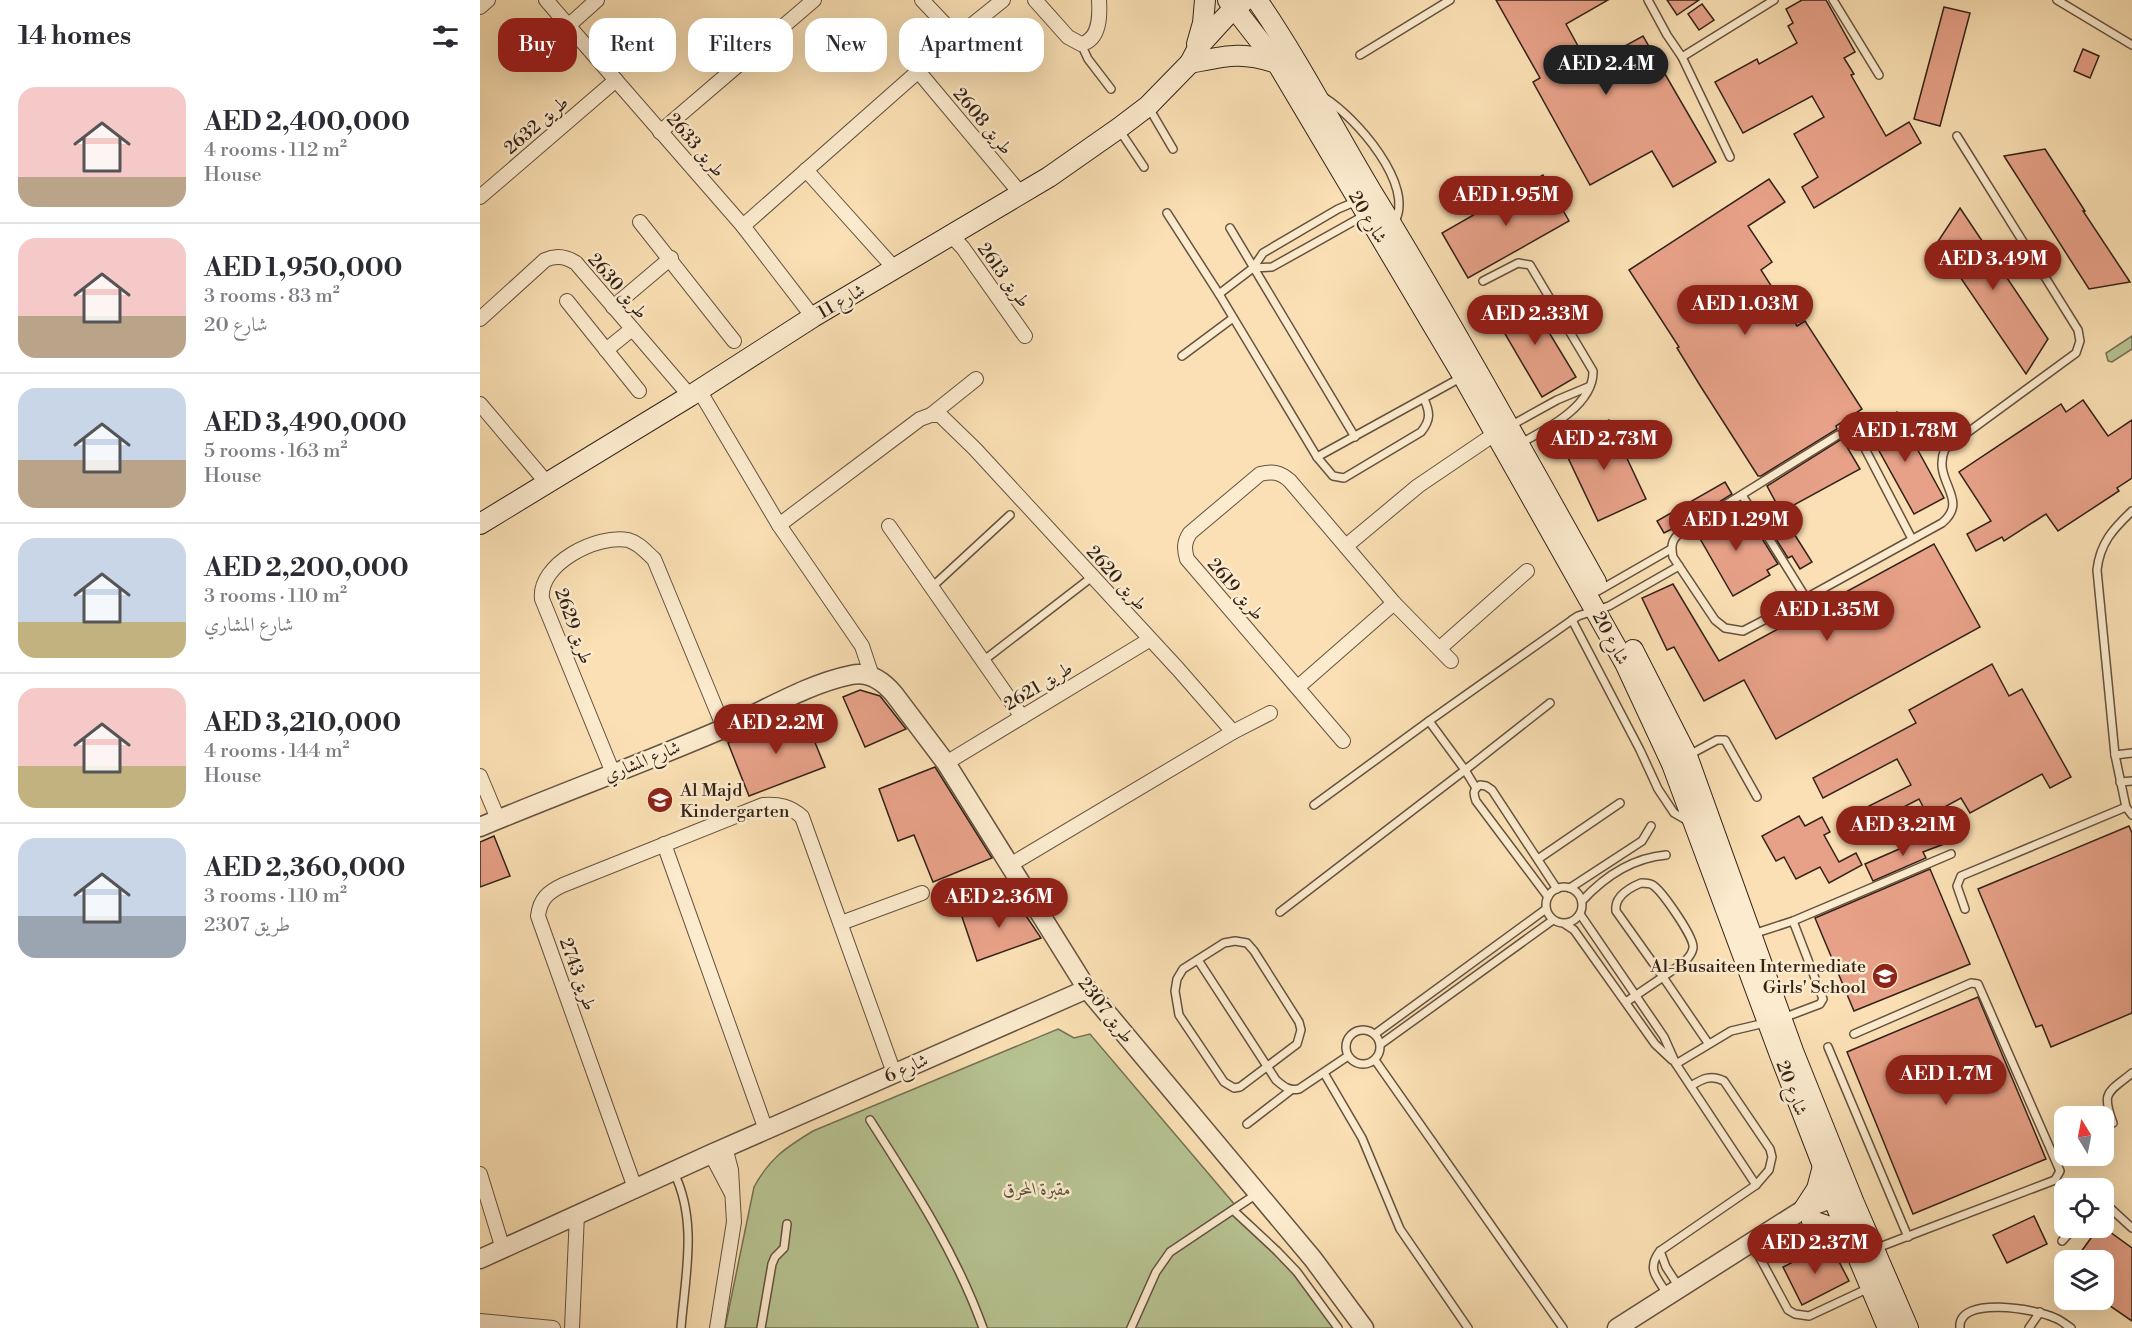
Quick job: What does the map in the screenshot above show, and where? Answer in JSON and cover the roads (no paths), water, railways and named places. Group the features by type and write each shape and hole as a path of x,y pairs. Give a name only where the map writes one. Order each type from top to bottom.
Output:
{"main road":[{"path":"1205,0 1203,23 1190,63 1240,55 1255,56 1277,63"},
{"name":"شارع 20","path":"1257,0 1315,91 1366,204 1393,225 1470,372 1513,448 1591,607 1625,663 1672,764 1694,825 1774,1020 1844,1201 1854,1244 1888,1328"},
{"name":"شارع 11","path":"480,524 813,317 1049,177 1148,106 1190,63 1207,55 1242,4"},
{"name":"شارع 20","path":"1242,4 1470,372"},
{"name":"شارع 20","path":"1591,607 1687,756 1751,935 1774,1020 1823,1166 1875,1249 1908,1328"},
{"path":"1823,1166 1808,1215 1854,1244"}],"street":[{"path":"480,7 488,0"},
{"name":"طريق 2633","path":"546,0 561,18"},
{"path":"577,18 597,0"},
{"path":"660,132 814,0"},
{"path":"922,0 939,18"},
{"path":"981,18 1003,0"},
{"path":"1035,0 1068,37 1081,44 1087,43 1094,37 1098,22 1099,0"},
{"name":"طريق 2633","path":"577,36 742,226 813,317"},
{"path":"742,226 917,72"},
{"name":"طريق 2608","path":"919,72 1021,194"},
{"name":"طريق 2632","path":"480,197 616,80"},
{"path":"806,170 895,269"},
{"path":"640,222 671,258 734,341"},
{"name":"طريق 2613","path":"951,236 963,248 1025,336"},
{"name":"طريق 2630","path":"480,319 540,264 551,257 564,257 576,263 632,329 694,393 779,525 862,646 872,676"},
{"path":"614,307 671,258"},
{"path":"567,302 639,391"},
{"path":"606,350 632,329"},
{"path":"779,525 920,419 931,415 976,379"},
{"path":"480,404 547,483"},
{"name":"طريق 2620","path":"931,415 945,417 1178,669 1233,732"},
{"path":"1346,546 1418,486 1502,429"},
{"name":"طريق 2619","path":"1343,741 1187,559 1184,551 1185,541 1190,533 1260,474 1271,471 1282,474 1290,480 1394,603 1451,661"},
{"path":"889,526 1022,717"},
{"name":"طريق 2629","path":"613,773 542,599 541,588 546,579 563,560 584,547 613,540 628,540 639,545 654,559 724,728"},
{"path":"1440,648 1527,571"},
{"path":"1299,687 1394,603"},
{"name":"طريق 2621","path":"946,764 1149,640"},
{"name":"شارع المشاري","path":"480,827 724,728 816,686 853,675 872,676"},
{"name":"طريق 2307","path":"872,676 886,684 946,764 1087,988 1313,1259 1364,1328"},
{"path":"1010,865 1233,732 1270,713"},
{"path":"480,776 498,819"},
{"name":"طريق 2743","path":"635,1188 538,916 543,898 552,891 763,805 784,805 794,809 802,817 894,1073"},
{"path":"664,844 766,1130"},
{"path":"841,923 922,893"},
{"name":"شارع 6","path":"480,1259 1087,988"},
{"path":"717,1328 734,1222 730,1170 718,1151"},
{"path":"480,1174 503,1249"},
{"path":"1617,1328 1759,1238 1798,1227 1808,1215 1844,1201"},
{"path":"572,1328 577,1214"},
{"path":"480,1321 553,1328"}],"lane":[{"path":"1360,55 1450,0"},
{"path":"1648,0 1682,57 1730,157"},
{"path":"1682,57 1774,0"},
{"path":"1833,0 1879,75"},
{"path":"2057,0 2132,45"},
{"path":"1081,44 1088,59 1111,89"},
{"path":"1315,91 1356,123 1380,155 1398,191 1400,209 1393,225"},
{"path":"1148,106 1173,149"},
{"path":"1119,128 1144,168"},
{"path":"1912,539 1862,443 1852,434 1839,435 1680,533 1674,539 1671,549 1673,557 1715,620 1731,630 1749,628 1806,598 1942,523 1947,519 1953,508 1953,497 1941,471 1945,449 2076,353 2080,341 2075,325 1957,136"},
{"path":"1219,294 1253,268 1263,253 1338,209 1366,204"},
{"path":"1253,268 1272,267 1366,204"},
{"path":"1167,213 1219,294 1317,457 1333,476 1344,478 1421,432 1429,416 1424,399"},
{"path":"1230,228 1355,437"},
{"path":"1483,281 1518,263 1525,262 1533,268 1591,366 1593,376 1571,413 1513,448"},
{"path":"1182,356 1233,318"},
{"path":"1317,457 1470,372"},
{"path":"1502,429 1557,400 1588,387"},
{"path":"1742,495 1806,598"},
{"path":"2132,511 2104,541 2097,570 2115,755 2126,807 2132,815"},
{"path":"932,587 1010,515"},
{"path":"1314,805 1671,549"},
{"path":"1591,607 1679,566"},
{"path":"983,661 1092,577"},
{"path":"1591,607 1640,750 1658,789 1674,813 1694,825"},
{"path":"1280,912 1550,703"},
{"path":"1429,721 1476,788"},
{"path":"1687,756 1718,740 1725,741 1757,797"},
{"path":"2115,755 2132,753"},
{"path":"2121,782 2132,781"},
{"path":"1548,897 1476,801 1473,794 1476,788 1480,785 1492,790 1557,889"},
{"path":"1538,859 1620,803"},
{"path":"1965,909 1957,886 1958,879 1964,874 2126,807"},
{"path":"1651,826 1642,841 1570,888 1557,889 1548,897 1546,909 1553,920 1574,930 1656,1044 1676,1064 1756,1185"},
{"path":"1751,935 1793,921 1951,854"},
{"path":"1582,902 1591,891 1623,868 1648,857 1666,855"},
{"path":"1626,1002 1637,995 1663,976 1690,957 1694,947 1687,929 1654,886 1641,883 1618,897 1615,904 1616,910 1663,976 1708,1043"},
{"path":"1570,888 1580,896 1581,914 1664,1036 1676,1064"},
{"path":"1375,1034 1546,909"},
{"path":"1565,924 1581,914"},
{"path":"1381,1044 1553,920"},
{"path":"1676,1064 1731,1031 1774,1020 1820,1004 1823,999 1793,921"},
{"path":"1235,941 1247,943 1299,1022 1301,1030 1297,1044 1268,1066 1239,1086 1234,1088 1228,1085 1179,1015 1174,991 1184,969 1224,943 1235,941"},
{"path":"1198,960 1283,1087 1291,1090 1299,1089 1348,1056"},
{"path":"1854,1034 1971,983 1978,984 2060,1168 2060,1174 2055,1180 1875,1249"},
{"path":"1363,1030 1375,1034 1381,1044 1381,1050 1375,1060 1364,1064 1348,1056 1346,1044 1352,1034 1363,1030"},
{"path":"1828,1047 1908,1237"},
{"path":"1375,1060 1563,1328"},
{"path":"2107,1106 2107,1098 2111,1090 2132,1072"},
{"path":"1324,1073 1362,1138 1400,1229 1468,1328"},
{"path":"1673,1291 1654,1275 1653,1260 1659,1251 1756,1185 1769,1170 1772,1157 1770,1149 1724,1081 1717,1077 1709,1077 1691,1086"},
{"path":"1247,1124 1291,1090"},
{"path":"870,1120 948,1247 983,1328"},
{"path":"673,1171 684,1195 688,1220 681,1328"},
{"path":"1131,1328 1164,1258 1176,1247 1258,1193"},
{"path":"1233,1210 1297,1272 1338,1328"},
{"path":"2114,1212 2132,1228"},
{"path":"761,1328 772,1264 784,1248 787,1224"},
{"path":"1759,1238 1788,1310 1795,1314 1809,1316 1872,1287"},
{"path":"2062,1241 2065,1238"},
{"path":"1659,1251 1673,1291"},
{"path":"1960,1328 1961,1318 1965,1312 1999,1307 2040,1312 2056,1318 2071,1328"},
{"path":"2029,1328 2040,1312"}],"place":[{"name":"Al Majd Kindergarten","path":"660,800"},
{"name":"Al-Busaiteen Intermediate Girls' School","path":"1885,976"}],"park label":[{"name":"مقبرة المحرق","path":"1037,1189"}]}
